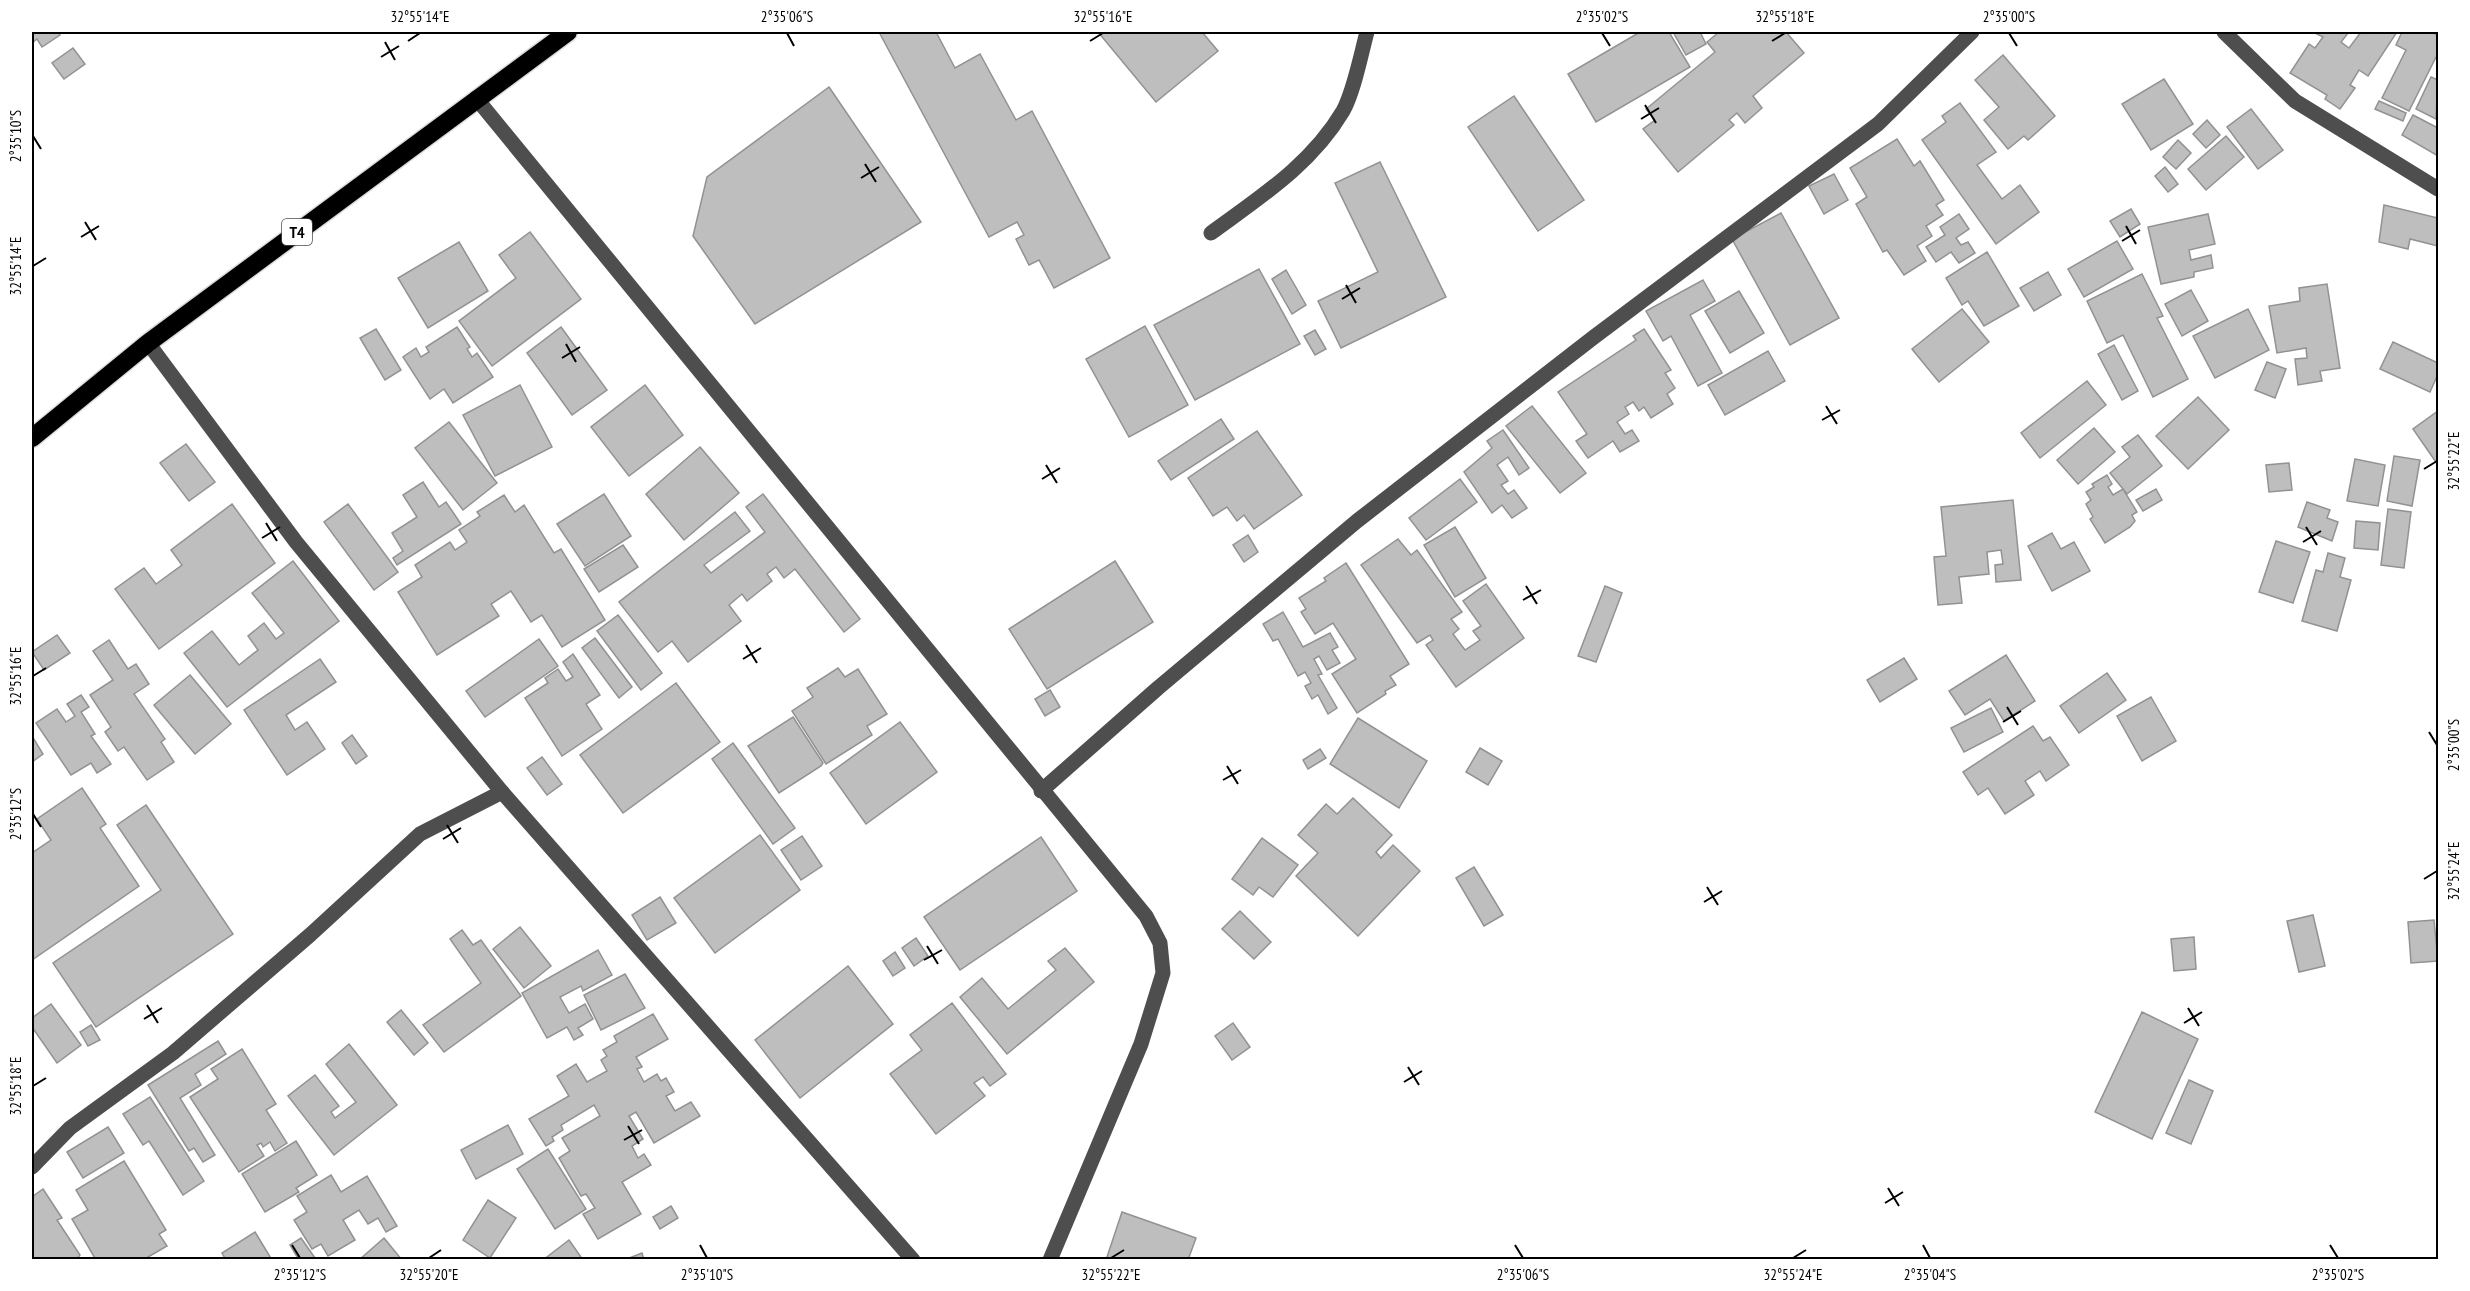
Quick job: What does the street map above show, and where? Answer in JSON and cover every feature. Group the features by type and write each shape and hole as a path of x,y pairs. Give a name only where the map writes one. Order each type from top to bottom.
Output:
{"highway":[{"name":"T4","path":"32,438 148,343 568,32"}],"street":[{"path":"1211,233 1286,179 1317,147 1344,109 1367,32"},
{"path":"1041,791 1158,688 1357,521 1594,337 1878,124 1972,32"},
{"path":"2224,32 2295,101 2439,189"},
{"path":"476,98 1041,791 1146,916 1160,943 1163,973 1141,1044 1050,1260"},
{"path":"148,343 296,542 502,792 913,1260"},
{"path":"32,1167 70,1128 182,1045 310,935 420,834 502,792"}],"building":[{"path":"32,32 58,32 60,35 42,47 37,39 32,43"},
{"path":"879,32 936,32 955,68 980,54 1016,120 1032,111 1110,258 1054,288 1039,260 1029,265 1016,239 1024,235 1017,222 989,237"},
{"path":"1098,32 1202,32 1218,51 1156,102"},
{"path":"1640,32 1669,32 1690,67 1596,122 1568,74"},
{"path":"1673,32 1700,32 1706,44 1686,55"},
{"path":"1719,32 1786,32 1804,53 1753,96 1762,108 1745,123 1737,113 1729,120 1734,125 1678,172 1643,129 1655,120 1646,109 1715,52 1707,42"},
{"path":"2319,32 2349,32 2341,42 2349,48 2361,32 2397,32 2368,76 2359,70 2350,85 2355,88 2340,109 2325,99 2327,95 2290,73 2309,44 2315,48 2323,37 2317,34"},
{"path":"2402,32 2431,32 2438,35 2438,53 2409,111 2382,98 2406,50 2396,45"},
{"path":"73,48 85,64 64,79 52,63"},
{"path":"2003,55 2055,116 2028,140 2024,136 2008,149 1984,120 1999,107 1975,80"},
{"path":"2431,77 2438,80 2436,119 2416,109"},
{"path":"2164,79 2193,124 2151,150 2122,104"},
{"path":"829,87 921,222 755,324 693,236 707,177"},
{"path":"1514,96 1584,200 1538,231 1468,127"},
{"path":"2379,101 2406,113 2403,121 2375,109"},
{"path":"1960,103 1996,152 1977,165 2002,199 2020,185 2039,212 1996,244 1922,140 1946,122 1942,116"},
{"path":"2251,109 2283,150 2258,169 2227,127"},
{"path":"2413,115 2438,128 2438,156 2402,135"},
{"path":"2207,120 2220,135 2206,148 2193,134"},
{"path":"2226,136 2244,157 2206,190 2188,169"},
{"path":"1897,139 1914,166 1920,161 1944,200 1936,205 1943,215 1926,226 1932,236 1917,246 1926,261 1904,275 1887,250 1883,252 1856,204 1867,197 1850,168"},
{"path":"2178,140 2191,153 2176,169 2163,157"},
{"path":"1380,162 1446,297 1341,348 1318,301 1378,272 1335,183"},
{"path":"2165,167 2178,184 2168,192 2155,176"},
{"path":"1834,174 1848,200 1824,214 1809,186"},
{"path":"2384,205 2438,218 2438,246 2410,239 2408,249 2379,242"},
{"path":"2131,209 2140,224 2120,237 2110,221"},
{"path":"1781,213 1839,318 1790,345 1732,239"},
{"path":"1959,214 1969,229 1956,238 1961,245 1968,242 1975,253 1959,263 1951,252 1936,262 1926,247 1945,235 1940,227"},
{"path":"2208,214 2215,244 2189,250 2191,260 2211,255 2213,268 2194,272 2194,277 2161,284 2148,227"},
{"path":"530,232 581,299 492,366 459,321 516,278 499,255"},
{"path":"2117,241 2133,269 2084,297 2068,269"},
{"path":"459,242 488,291 428,328 398,278"},
{"path":"1987,252 2019,306 1984,326 1968,301 1962,305 1946,278"},
{"path":"1259,269 1300,344 1195,400 1154,325"},
{"path":"1286,270 1306,305 1292,314 1272,279"},
{"path":"2048,272 2061,295 2034,311 2020,288"},
{"path":"2142,274 2163,316 2157,318 2188,379 2153,397 2123,335 2107,343 2087,301"},
{"path":"1703,280 1715,301 1690,315 1722,373 1698,386 1671,336 1663,341 1646,311"},
{"path":"2327,284 2340,368 2320,371 2322,381 2298,385 2295,359 2307,358 2306,348 2277,353 2269,306 2300,301 2299,288"},
{"path":"2191,290 2208,321 2182,336 2165,304"},
{"path":"1739,291 1764,333 1730,353 1705,311"},
{"path":"1962,309 1989,342 1939,382 1912,349"},
{"path":"2248,309 2269,350 2215,378 2193,336"},
{"path":"1145,326 1188,405 1129,437 1086,359"},
{"path":"457,327 470,347 467,349 472,357 477,353 493,377 453,403 444,389 430,399 403,357 416,348 421,357 429,352 426,347"},
{"path":"561,327 607,390 572,415 527,353"},
{"path":"376,329 401,370 385,380 360,338"},
{"path":"1644,329 1671,370 1665,373 1675,388 1667,394 1673,404 1651,418 1644,407 1639,411 1633,402 1625,407 1629,414 1617,422 1625,434 1632,430 1639,441 1620,452 1613,441 1588,458 1576,441 1587,434 1558,392 1636,340 1633,336"},
{"path":"1315,330 1326,349 1315,355 1304,336"},
{"path":"2393,342 2438,363 2438,374 2430,392 2380,369"},
{"path":"2114,345 2138,391 2122,400 2098,354"},
{"path":"1768,351 1785,381 1725,415 1708,385"},
{"path":"2267,362 2286,369 2275,398 2255,390"},
{"path":"2087,381 2106,405 2040,458 2021,433"},
{"path":"520,385 552,447 495,476 463,415"},
{"path":"645,385 683,435 629,476 591,427"},
{"path":"2198,397 2229,430 2188,469 2156,436"},
{"path":"1532,406 1586,473 1560,493 1506,426"},
{"path":"2438,411 2438,465 2413,429"},
{"path":"1221,419 1234,439 1171,480 1158,461"},
{"path":"449,422 497,483 463,510 415,448"},
{"path":"2094,428 2115,452 2078,484 2057,460"},
{"path":"1503,430 1529,468 1519,475 1508,457 1497,465 1508,481 1501,485 1508,494 1514,490 1527,508 1512,518 1502,505 1492,513 1464,472 1492,448 1487,441"},
{"path":"1257,431 1302,495 1254,529 1244,515 1237,521 1227,507 1213,516 1188,478"},
{"path":"2138,435 2162,466 2127,494 2110,473 2130,457 2122,447"},
{"path":"186,444 215,482 189,501 160,463"},
{"path":"700,447 739,493 684,540 646,494"},
{"path":"2394,456 2420,460 2412,506 2387,501"},
{"path":"2355,459 2385,465 2378,506 2347,501"},
{"path":"2289,463 2292,490 2269,492 2266,465"},
{"path":"2107,475 2112,484 2108,487 2113,495 2123,489 2137,512 2132,515 2135,521 2130,527 2105,543 2090,519 2093,517 2086,504 2091,500 2086,492 2094,487 2092,484"},
{"path":"1460,479 1477,502 1426,540 1409,518"},
{"path":"423,482 439,507 446,502 461,524 397,565 393,558 403,551 392,533 417,517 403,495"},
{"path":"2156,489 2162,500 2143,511 2136,500"},
{"path":"604,494 631,536 585,566 557,524"},
{"path":"763,494 860,619 844,632 795,569 784,578 776,567 767,574 772,581 747,601 742,594 729,605 741,621 688,662 672,641 658,652 619,602 735,512 750,531 704,565 711,573 765,532 746,507"},
{"path":"504,495 515,512 524,505 554,553 561,549 605,620 562,647 542,615 531,622 511,591 491,604 499,616 437,655 398,592 422,577 415,565 450,542 455,550 467,542 459,530 480,516 477,512"},
{"path":"2013,500 2021,580 1996,582 1995,565 2003,564 2001,550 1987,552 1989,574 1959,577 1962,603 1938,605 1934,557 1946,556 1941,507"},
{"path":"2307,502 2330,510 2327,518 2338,522 2332,541 2298,527"},
{"path":"232,504 275,563 159,649 115,589 144,568 156,584 182,565 171,550"},
{"path":"348,504 398,572 374,590 324,522"},
{"path":"2388,509 2411,512 2404,568 2381,565"},
{"path":"2356,521 2380,523 2378,550 2354,548"},
{"path":"1455,527 1486,578 1455,597 1424,545"},
{"path":"2052,533 2061,549 2074,542 2090,571 2052,591 2028,546"},
{"path":"1248,535 1258,552 1244,562 1233,545"},
{"path":"1398,539 1411,555 1417,550 1462,612 1451,619 1459,629 1453,634 1465,650 1480,640 1473,631 1481,626 1463,601 1486,584 1524,638 1456,687 1426,645 1433,640 1430,635 1417,643 1361,565"},
{"path":"2276,541 2310,552 2293,603 2259,592"},
{"path":"623,545 638,567 599,592 584,569"},
{"path":"2328,553 2345,558 2340,577 2351,580 2337,631 2302,621 2316,570 2323,572"},
{"path":"293,561 339,621 227,707 184,653 212,631 239,665 258,650 248,636 264,623 276,639 284,633 252,593"},
{"path":"1115,561 1153,622 1047,689 1009,629"},
{"path":"1346,563 1409,664 1390,676 1396,685 1357,713 1332,674 1356,659 1333,623 1315,634 1301,612 1306,609 1299,598 1326,581 1324,578"},
{"path":"1605,586 1622,593 1596,662 1578,656"},
{"path":"1283,612 1303,647 1330,633 1338,647 1332,650 1340,663 1327,670 1319,656 1314,659 1322,674 1318,675 1337,708 1328,714 1318,695 1312,699 1305,686 1311,683 1305,672 1298,676 1278,639 1273,641 1263,624"},
{"path":"618,615 662,673 641,690 597,631"},
{"path":"57,635 70,653 44,670 32,652"},
{"path":"595,638 632,687 619,698 582,648"},
{"path":"539,639 558,666 485,717 466,691"},
{"path":"109,640 128,669 136,664 149,684 134,694 165,739 161,742 174,762 147,780 124,747 118,751 105,732 111,727 90,695 113,680 93,651"},
{"path":"573,654 600,695 586,704 602,729 562,756 525,698 548,683 545,678 558,669 566,681 573,677 563,662"},
{"path":"2006,655 2035,701 2004,721 1990,699 1965,715 1949,691"},
{"path":"1904,658 1917,679 1880,702 1867,680"},
{"path":"320,659 336,682 286,715 295,730 307,722 325,749 287,775 244,710"},
{"path":"838,668 845,677 858,669 887,714 867,726 872,735 826,764 792,711 813,697 807,688"},
{"path":"2107,673 2126,700 2079,733 2060,706"},
{"path":"190,675 231,724 195,754 154,705"},
{"path":"676,683 720,742 623,813 580,755"},
{"path":"1050,690 1060,707 1045,716 1035,699"},
{"path":"81,695 89,707 81,712 95,734 91,736 111,764 97,773 91,763 71,775 36,723 57,709 66,722 75,716 67,704"},
{"path":"2151,697 2176,741 2142,761 2117,716"},
{"path":"1991,708 2003,732 1964,752 1951,728"},
{"path":"793,717 823,763 779,793 748,746"},
{"path":"1358,718 1427,761 1399,808 1330,764"},
{"path":"900,722 937,772 866,824 830,773"},
{"path":"2033,726 2043,741 2050,737 2069,765 2046,781 2040,771 2025,781 2034,795 2005,814 1988,788 1978,795 1963,772"},
{"path":"352,735 367,756 356,764 342,743"},
{"path":"32,736 43,754 32,762"},
{"path":"733,743 795,828 773,844 712,759"},
{"path":"1480,748 1502,761 1488,785 1466,772"},
{"path":"1320,749 1326,758 1308,769 1303,760"},
{"path":"542,757 562,784 547,795 527,768"},
{"path":"82,788 106,824 100,828 139,886 32,960 32,853 51,840 37,819"},
{"path":"1353,798 1392,835 1376,852 1381,858 1393,845 1420,871 1358,936 1296,876 1318,853 1298,835 1326,804 1337,814"},
{"path":"146,805 233,934 96,1027 53,963 161,890 117,825"},
{"path":"760,835 800,890 715,953 674,898"},
{"path":"802,836 822,866 801,880 781,850"},
{"path":"1041,837 1077,891 960,970 924,917"},
{"path":"1262,838 1298,865 1273,897 1259,887 1253,895 1232,879"},
{"path":"1474,867 1503,915 1484,926 1456,878"},
{"path":"660,897 676,923 647,940 632,915"},
{"path":"1240,911 1271,942 1254,959 1222,929"},
{"path":"2313,915 2325,966 2299,972 2287,921"},
{"path":"2434,920 2438,961 2411,963 2408,922"},
{"path":"520,927 551,966 524,988 493,949"},
{"path":"462,930 473,945 481,940 521,996 444,1052 423,1025 481,983 450,939"},
{"path":"2194,937 2196,969 2174,971 2171,939"},
{"path":"916,938 928,956 914,966 902,948"},
{"path":"1065,948 1094,982 1007,1054 960,997 982,978 1008,1009 1056,970 1048,961"},
{"path":"598,950 612,975 583,991 581,986 560,997 569,1013 585,1004 593,1019 578,1028 583,1035 574,1040 567,1027 547,1038 522,993"},
{"path":"895,952 905,968 893,976 883,961"},
{"path":"848,966 893,1024 800,1098 755,1040"},
{"path":"625,974 645,1008 601,1030 584,995"},
{"path":"952,1003 1006,1074 990,1086 983,1077 974,1083 985,1096 936,1134 890,1074 922,1050 910,1035"},
{"path":"51,1004 81,1045 57,1063 32,1027 32,1018"},
{"path":"401,1010 428,1043 414,1055 387,1022"},
{"path":"2142,1012 2198,1039 2152,1139 2095,1112"},
{"path":"653,1014 668,1039 636,1057 642,1067 637,1069 644,1082 657,1074 661,1081 666,1078 674,1092 666,1096 675,1111 691,1102 700,1116 654,1143 636,1112 629,1116 643,1139 632,1146 638,1158 644,1154 651,1165 622,1182 641,1214 598,1239 583,1214 595,1208 586,1194 581,1196 559,1158 570,1151 562,1138 600,1116 594,1105 561,1125 563,1130 552,1137 554,1141 546,1146 529,1119 569,1096 557,1076 576,1064 587,1082 607,1071 601,1060 607,1056 603,1050 617,1042 614,1036"},
{"path":"1233,1023 1250,1047 1232,1060 1215,1036"},
{"path":"91,1025 100,1040 88,1046 80,1032"},
{"path":"218,1041 226,1054 195,1074 201,1085 180,1098 215,1155 203,1162 194,1148 189,1151 148,1085"},
{"path":"349,1044 397,1105 334,1155 288,1096 315,1075 339,1106 331,1112 335,1118 356,1102 326,1064"},
{"path":"242,1049 276,1104 266,1110 287,1143 275,1151 270,1142 263,1147 261,1143 257,1145 264,1156 239,1172 190,1097 218,1079 211,1069"},
{"path":"2189,1080 2213,1091 2191,1144 2166,1133"},
{"path":"150,1097 204,1181 183,1195 149,1141 143,1145 123,1114"},
{"path":"508,1125 523,1154 476,1179 461,1150"},
{"path":"108,1127 124,1153 83,1178 67,1152"},
{"path":"296,1141 317,1175 296,1188 299,1192 265,1212 242,1174"},
{"path":"548,1149 586,1209 555,1229 517,1169"},
{"path":"124,1161 166,1230 159,1234 167,1246 143,1260 96,1260 72,1219 88,1210 76,1190"},
{"path":"331,1175 341,1192 367,1176 397,1226 386,1232 378,1218 368,1224 359,1210 343,1220 355,1240 328,1256 321,1244 312,1249 294,1220 307,1212 297,1196"},
{"path":"43,1189 62,1218 57,1220 80,1255 76,1260 32,1260 32,1197"},
{"path":"488,1200 516,1218 490,1258 463,1240"},
{"path":"671,1206 678,1218 660,1229 653,1217"},
{"path":"1122,1212 1196,1238 1188,1260 1106,1260"},
{"path":"255,1232 272,1260 226,1260 222,1253"},
{"path":"301,1238 315,1258 313,1260 299,1260 290,1245"},
{"path":"384,1238 402,1260 359,1260"},
{"path":"569,1240 583,1260 543,1260"},
{"path":"642,1253 644,1260 624,1260"}]}
